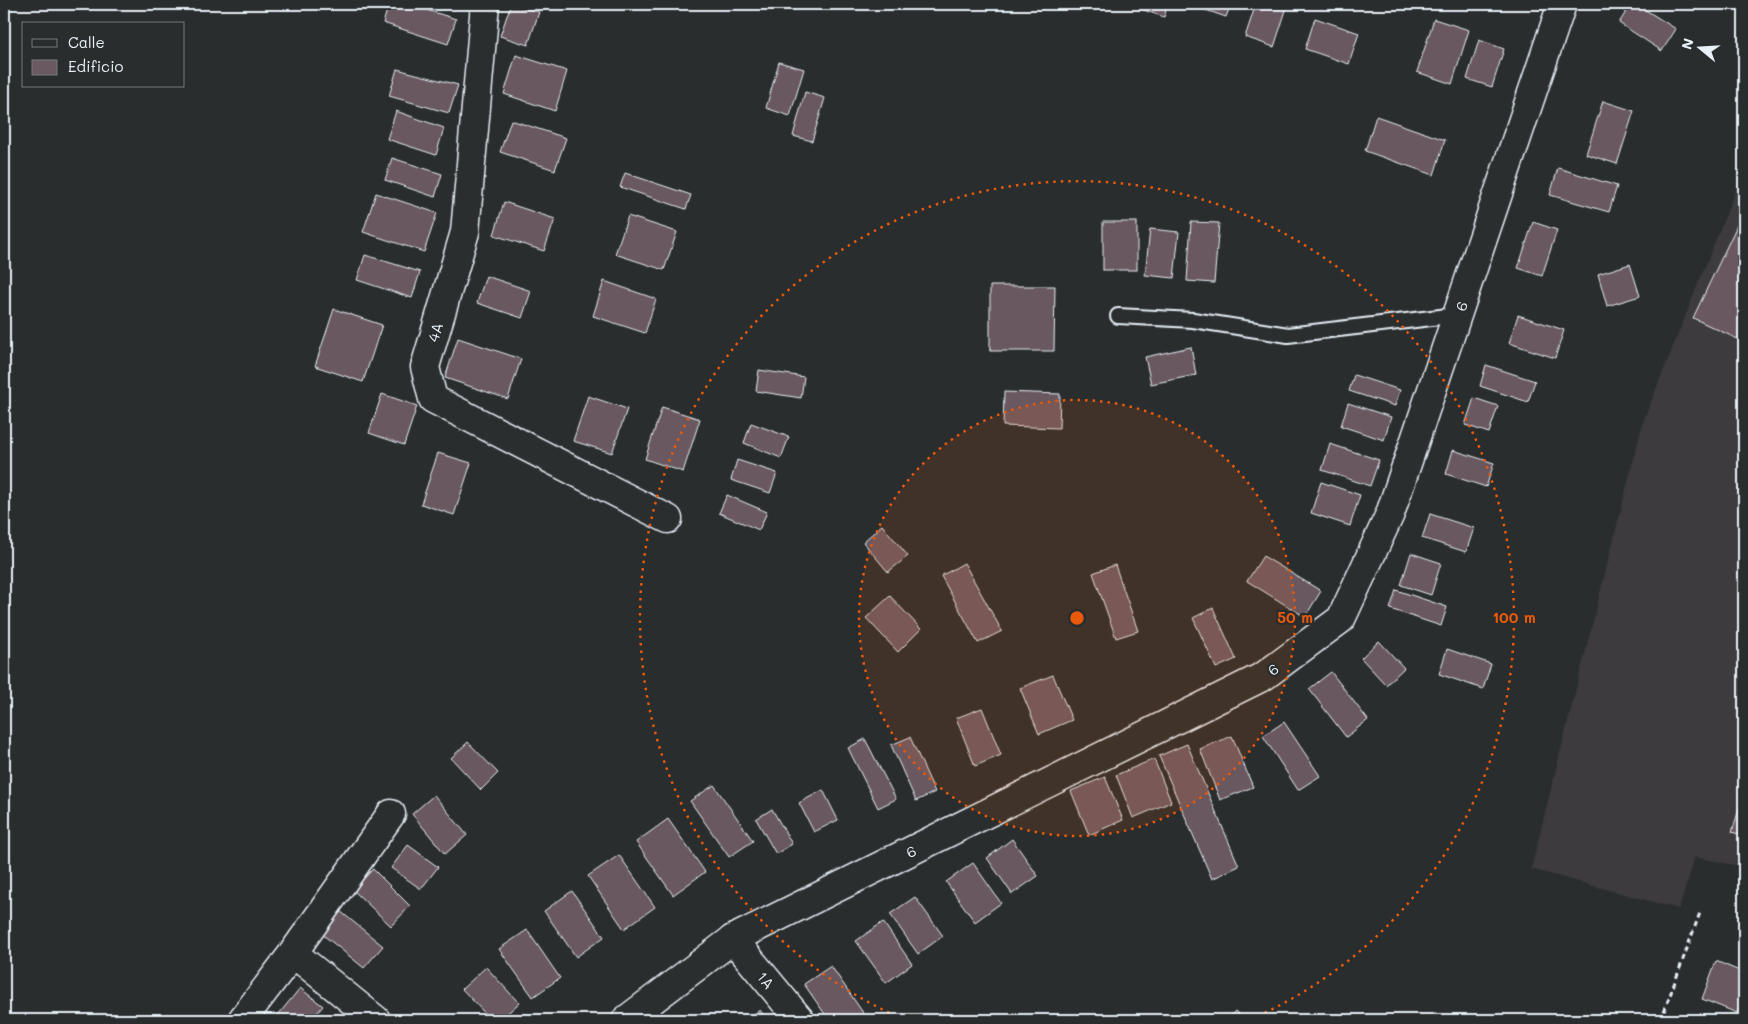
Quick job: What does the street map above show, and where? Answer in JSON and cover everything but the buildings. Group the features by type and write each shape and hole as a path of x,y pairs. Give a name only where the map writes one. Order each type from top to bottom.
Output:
{"street":[{"name":"4A","path":"485,4 465,232 425,367 433,399 668,519"},
{"name":"6","path":"626,1020 733,939 1264,676 1341,619 1390,514 1562,4"},
{"path":"242,1020 293,953 391,814"},
{"name":"1A","path":"733,939 800,1020"},
{"path":"293,953 376,1020"}],"lane":[{"path":"1118,316 1193,320 1288,335 1457,315"}],"path":[{"path":"1661,1020 1702,910"}],"shaded area":[{"path":"1744,169 1744,867 1695,857 1679,909 1531,869 1643,422"}]}
